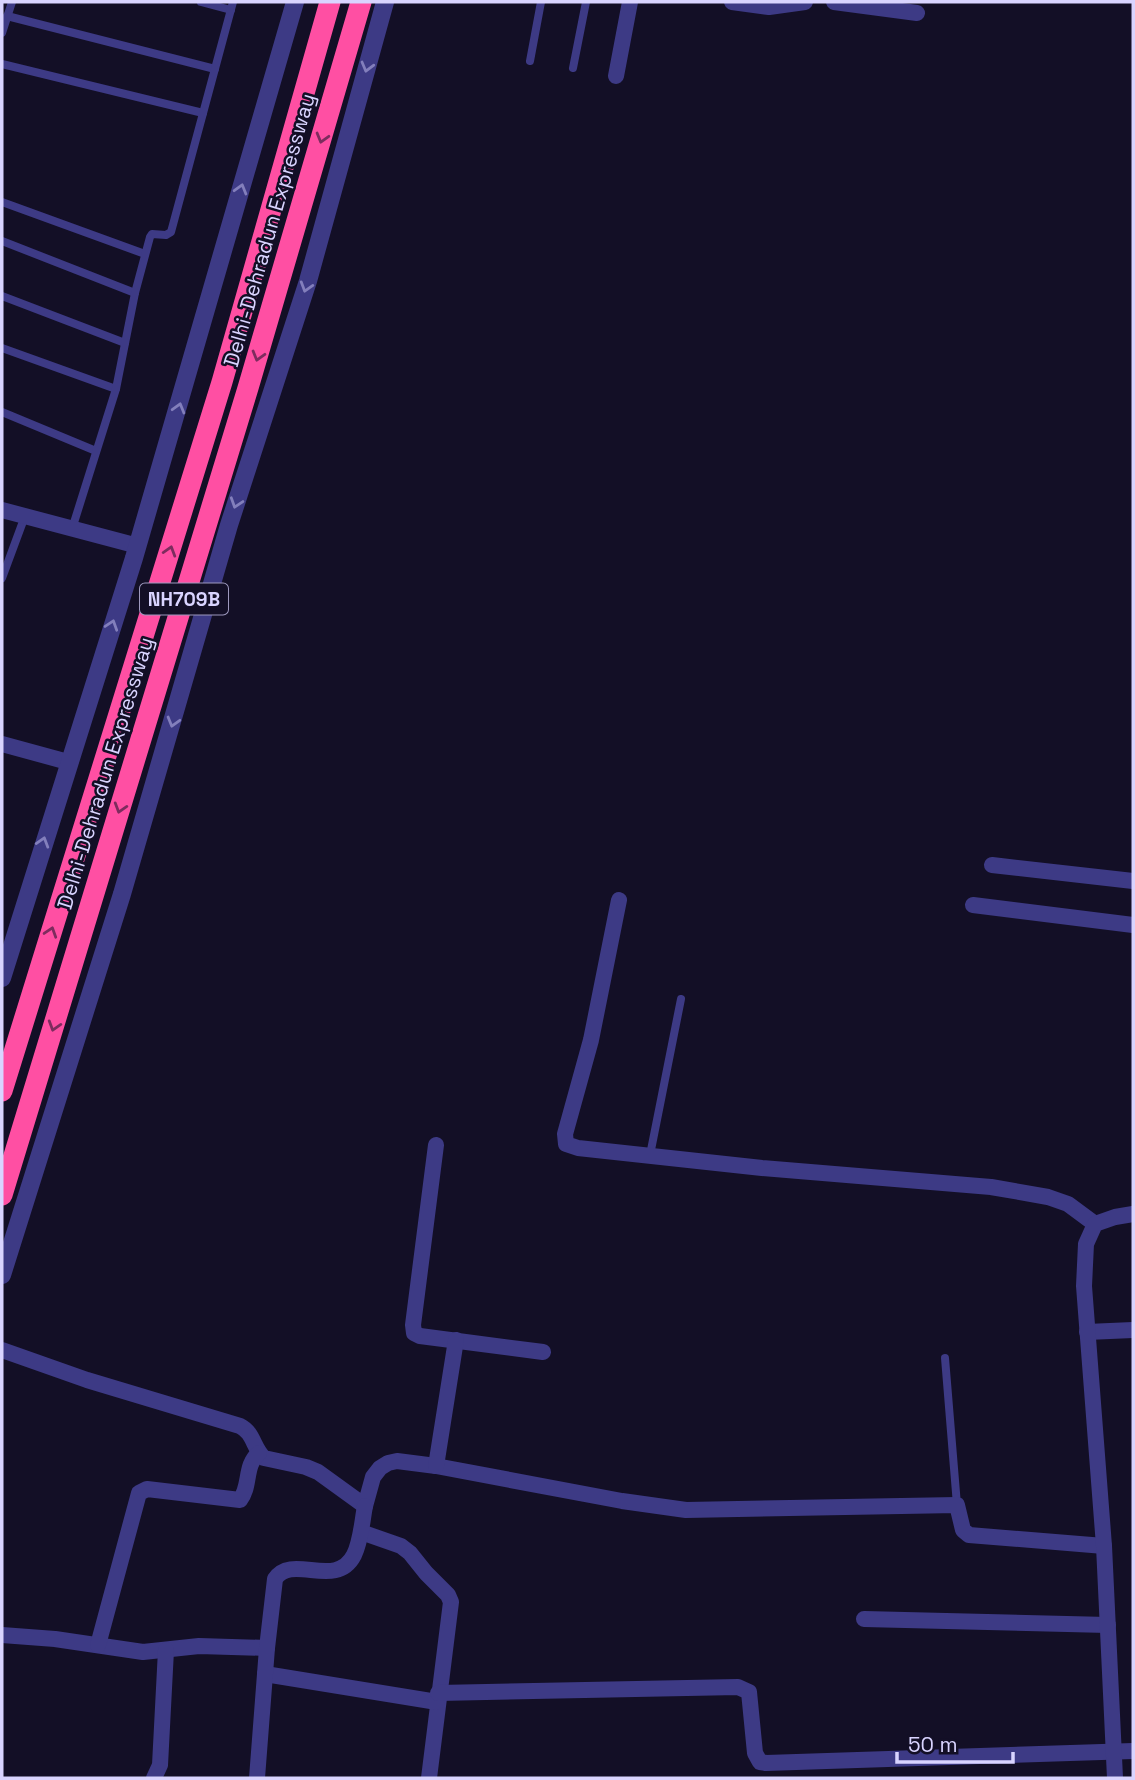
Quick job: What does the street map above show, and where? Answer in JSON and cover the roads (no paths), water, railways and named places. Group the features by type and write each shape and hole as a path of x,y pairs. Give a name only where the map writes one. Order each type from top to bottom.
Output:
{"highway":[{"name":"Delhi-Dehradun Expressway","path":"2,1091 218,394 330,2"},
{"name":"Delhi-Dehradun Expressway","path":"2,1195 248,388 361,2"}],"street":[{"path":"2,978 138,546 295,2"},
{"path":"2,1275 149,806 229,525 307,281 385,2"},
{"path":"616,76 630,2"},
{"path":"732,2 769,7 805,2"},
{"path":"834,2 917,13"},
{"path":"2,510 138,546"},
{"path":"2,744 68,762"},
{"path":"992,865 1133,881"},
{"path":"620,900 566,1144 578,1148 762,1168 991,1187 1048,1197 1068,1204 1095,1224"},
{"path":"973,905 1133,925"},
{"path":"436,1145 414,1330 420,1336 542,1352"},
{"path":"1115,1778 1104,1546 1084,1286 1086,1244 1095,1224 1133,1214"},
{"path":"1087,1332 1133,1330"},
{"path":"436,1466 456,1340"},
{"path":"2,1350 87,1380 240,1426 250,1434 259,1453 270,1460 318,1472 365,1506"},
{"path":"98,1645 139,1493 147,1489 240,1500 245,1492 253,1457 259,1453"},
{"path":"257,1778 275,1579 280,1572 287,1569 341,1569 349,1562 355,1553 361,1532 373,1477 388,1463 397,1461 436,1466 622,1501 686,1510 957,1505 963,1530 970,1535 1104,1546"},
{"path":"361,1532 401,1546 448,1595 451,1610 429,1778"},
{"path":"863,1619 1108,1625"},
{"path":"2,1635 98,1645 120,1650 166,1650 199,1646 267,1648"},
{"path":"154,1778 160,1765 166,1650"},
{"path":"265,1674 438,1698 744,1688 751,1699 755,1754 760,1762 766,1763 1133,1751"}],"lane":[{"path":"2,33 12,2"},
{"path":"72,529 116,389 145,254 152,234 166,235 171,232 232,6 201,2"},
{"path":"530,61 541,2"},
{"path":"573,68 586,2"},
{"path":"7,16 215,69"},
{"path":"2,64 203,113"},
{"path":"2,202 145,254"},
{"path":"2,241 135,293"},
{"path":"2,296 125,343"},
{"path":"2,348 116,389"},
{"path":"2,412 96,451"},
{"path":"2,578 25,516"},
{"path":"650,1155 681,999"},
{"path":"945,1358 957,1505"}]}
